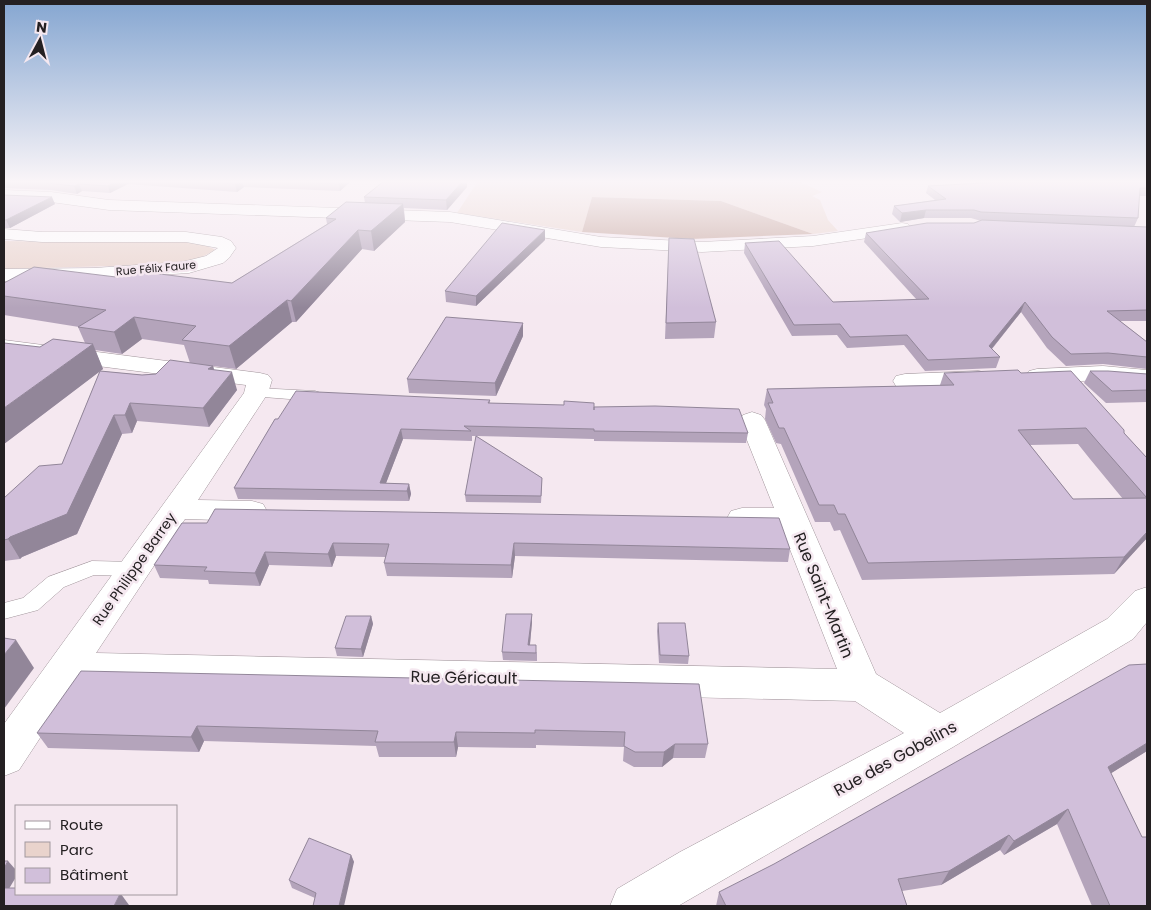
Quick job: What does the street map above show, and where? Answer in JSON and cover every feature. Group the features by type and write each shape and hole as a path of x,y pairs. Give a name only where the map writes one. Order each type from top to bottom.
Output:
{"street":[{"path":"489,223 601,242 702,247 813,241 915,226"},
{"name":"Rue Félix Faure","path":"4,234 42,237 186,237 216,241 227,248 225,253 217,258 200,264 171,268 78,274 4,275"},
{"path":"4,347 258,387"},
{"path":"905,381 1103,373 1147,377"},
{"name":"Rue Philippe Barrey","path":"4,757 258,387"},
{"name":"Rue Saint-Martin","path":"752,420 862,685"},
{"path":"176,509 275,511"},
{"path":"713,518 793,519"},
{"name":"Rue des Gobelins","path":"634,906 696,868 939,734 1120,629 1147,600"},
{"name":"Rue Géricault","path":"66,668 862,685"},
{"path":"862,685 939,734"}],"lane":[{"path":"258,387 334,397"},
{"path":"4,610 30,604 56,582 92,568 134,570"}],"green space":[{"path":"526,223 584,223 582,232"},
{"path":"784,223 831,223 838,231 813,234"},
{"path":"155,240 198,242 216,250 195,260 148,265 4,269 4,241"}],"shaded area":[{"path":"584,223 784,223 813,234 691,239 582,232"}],"building":[{"path":"329,223 380,223 371,231 358,230 291,301 287,300 229,346 182,340 196,326 134,317 114,332 78,327 106,310 4,296 4,283 34,267 116,277 128,270 232,283"},
{"path":"502,223 545,230 476,296 445,291"},
{"path":"924,223 1064,223 1147,227 1147,310 1107,311 1147,342 1147,357 1108,353 1071,354 1052,337 1025,302 989,346 1000,357 928,360 907,335 850,337 840,324 794,325 745,243 779,241 833,302 929,299 866,233"},
{"path":"669,238 694,239 716,322 666,323"},
{"path":"446,317 523,323 495,383 407,379"},
{"path":"53,339 93,344 4,408 4,343 40,347"},
{"path":"170,360 213,366 208,369 232,372 203,408 130,403 125,415 114,415 67,514 4,540 4,498 39,466 62,464 100,371 142,375 156,374"},
{"path":"1018,370 1021,373 1071,371 1147,458 1147,498 1147,532 1124,557 868,563 845,514 838,514 834,505 819,505 784,428 779,428 768,403 773,403 767,389 954,385 944,373","holes":["1086,428 1147,498 1073,499 1018,430"]},
{"path":"1090,371 1147,374 1147,390 1112,391"},
{"path":"296,391 490,400 488,403 564,405 564,401 594,403 594,407 655,406 739,409 748,433 594,431 594,429 464,426 471,431 401,429 380,483 409,484 407,491 234,488 275,419 278,419"},
{"path":"476,436 542,478 541,496 465,495"},
{"path":"215,509 779,518 790,549 514,543 511,565 384,563 389,544 333,543 328,554 265,552 255,573 204,571 207,567 154,565 182,523 207,523"},
{"path":"506,614 532,614 528,645 536,645 536,653 502,652"},
{"path":"346,616 371,616 361,649 335,648"},
{"path":"658,623 685,623 689,656 660,655"},
{"path":"4,638 16,640 4,655"},
{"path":"1147,664 1147,743 1108,767 1142,837 1147,837 1147,906 1110,906 1068,809 1014,841 1009,835 949,871 898,879 907,906 726,906 719,892 774,864 1129,665"},
{"path":"81,671 699,684 708,744 675,744 664,752 635,752 624,746 625,732 535,730 535,733 456,732 454,742 375,742 378,731 197,726 191,737 37,733"},
{"path":"309,838 351,855 339,906 313,906 316,893 289,880"},
{"path":"4,888 15,888 15,895 120,895 114,906 4,906"}]}
